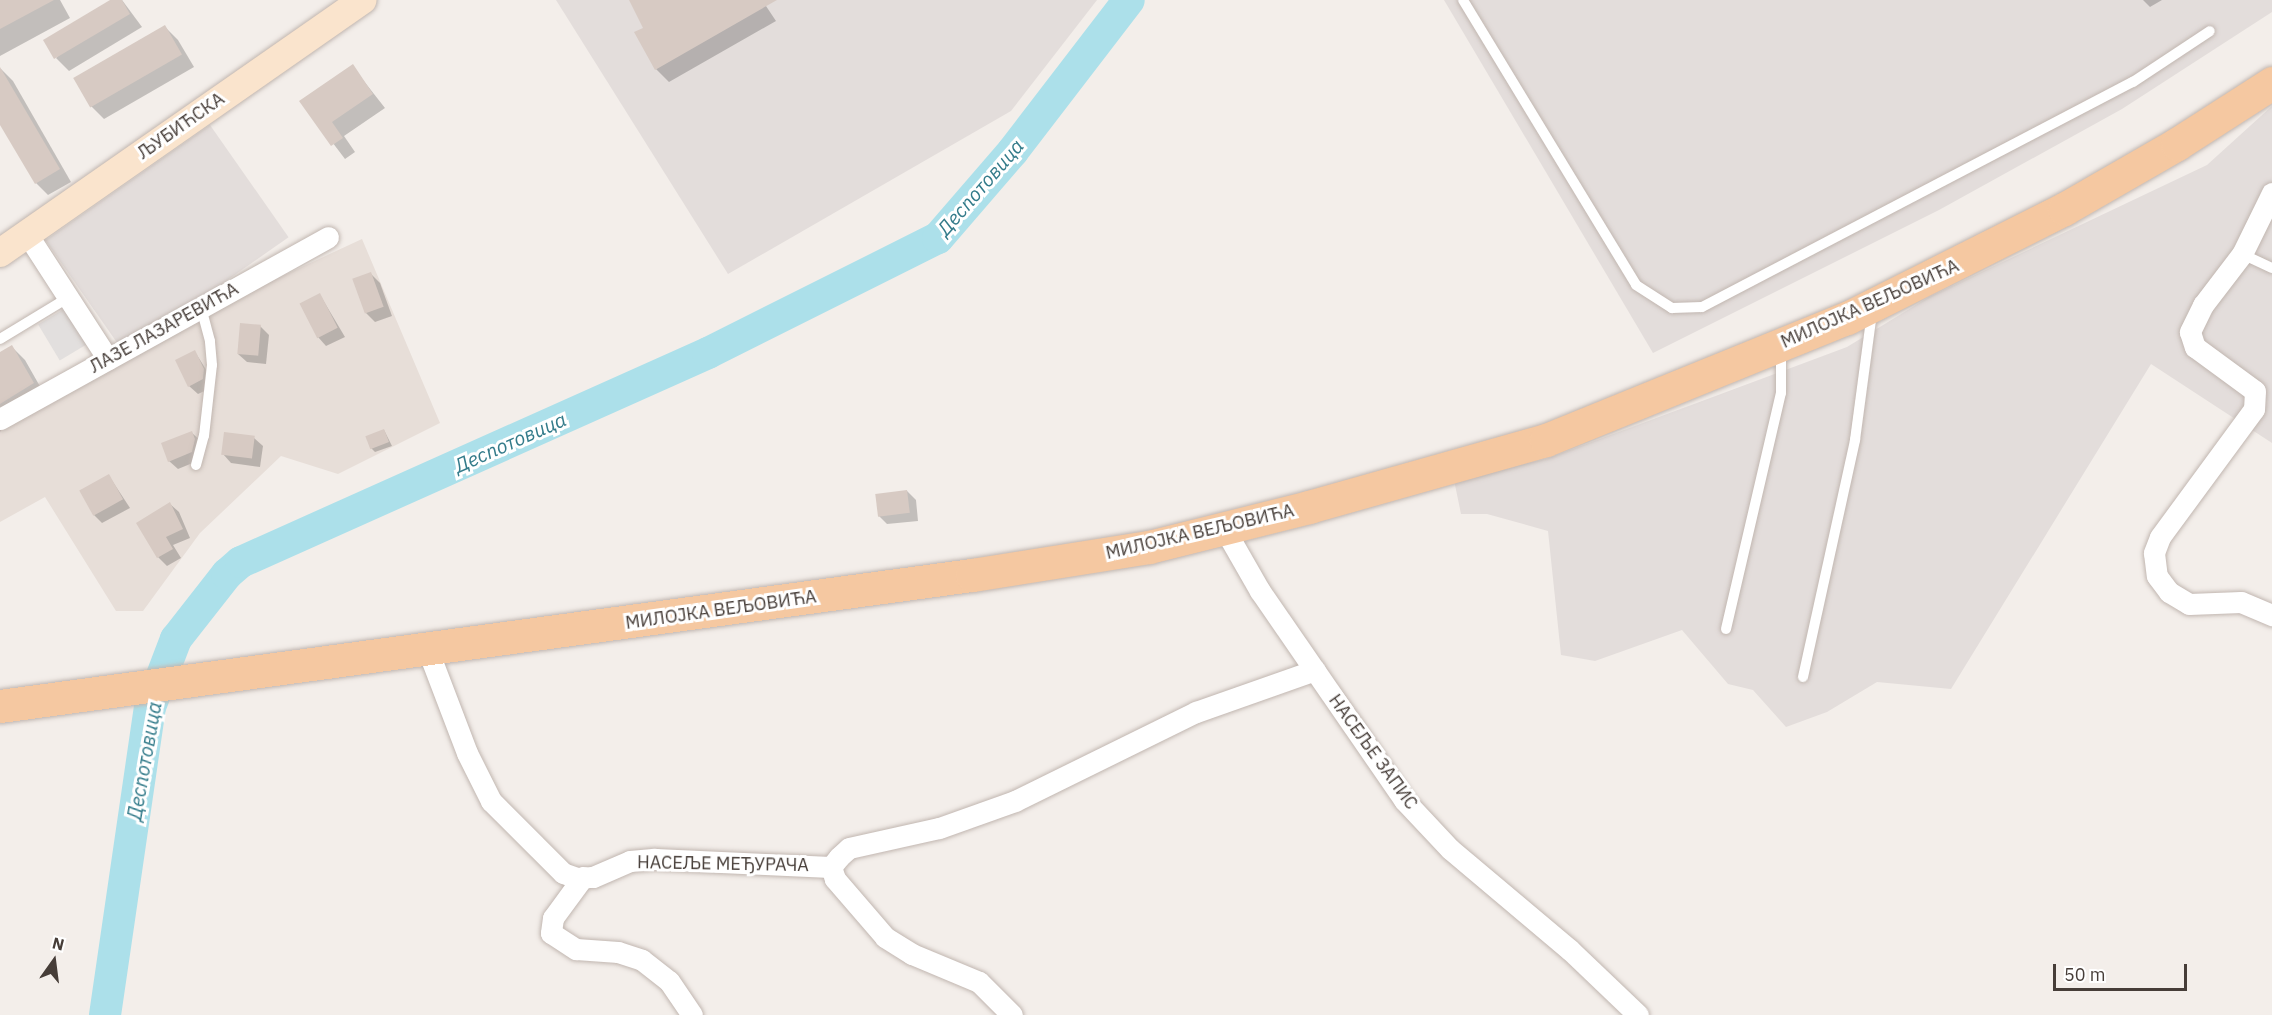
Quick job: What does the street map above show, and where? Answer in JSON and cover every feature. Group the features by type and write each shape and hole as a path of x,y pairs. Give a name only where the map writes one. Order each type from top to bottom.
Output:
{"main road":[{"name":"МИЛОЈКА ВЕЉОВИЋА","path":"0,706 972,575 1118,552 1225,530 1380,488 1546,440 1872,306 2064,209 2177,144 2272,83"}],"street":[{"name":"ЉУБИЋСКА","path":"0,253 362,0"},
{"path":"2272,193 2242,254 2203,305 2190,332 2195,347 2255,391 2254,409 2160,537 2154,553 2157,576 2169,592 2189,604 2241,602 2272,615"},
{"path":"27,234 108,358"},
{"name":"ЛАЗЕ ЛАЗАРЕВИЋА","path":"0,419 328,237"},
{"name":"НАСЕЉЕ ЗАПИС","path":"1225,530 1260,591 1404,800 1450,849 1570,950 1638,1015"},
{"path":"427,648 467,753 491,801 563,873 583,877 553,918 551,933 576,949 618,952 642,960 669,981 692,1015"},
{"name":"НАСЕЉЕ МЕЂУРАЧА","path":"583,877 630,861 655,859 831,867 849,848 939,828 1015,801 1196,712 1315,670"},
{"name":"НАСЕЉЕ МЕЂУРАЧА","path":"831,867 835,879 885,937 912,954 979,982 1012,1015"}],"lane":[{"path":"1463,0 1636,285 1672,308 1701,307 1712,302 2133,82 2210,31"},
{"path":"2242,254 2272,268"},
{"path":"0,339 69,297"},
{"path":"1803,676 1855,440 1872,306"},
{"path":"196,465 207,418 212,365 210,340 201,307"},
{"path":"1726,629 1781,393 1781,344"}],"shaded area":[{"path":"556,0 1097,0 1011,111 728,274"},
{"path":"1444,0 2272,0 2272,12 2122,109 1939,210 1653,353"},
{"path":"2272,106 2272,443 2151,364 1951,689 1877,682 1827,712 1786,727 1753,690 1728,684 1682,630 1595,661 1561,655 1548,531 1487,514 1461,514 1454,480 1546,459 1847,347 1929,297 2207,165"},
{"path":"210,125 289,237 124,353 45,240"},
{"path":"362,239 440,423 338,474 281,456 200,533 143,611 116,611 45,497 0,522 0,430 250,291"},
{"path":"69,306 91,342 60,361 38,325"}],"building":[{"path":"0,0 54,0 0,29"},
{"path":"110,0 122,0 130,14 54,59 43,40"},
{"path":"629,0 777,0 655,70 634,32 643,28"},
{"path":"165,25 182,54 90,107 73,78"},
{"path":"353,64 373,94 332,122 343,138 331,146 299,101"},
{"path":"0,67 60,169 35,184 0,125"},
{"path":"371,272 384,307 365,314 352,279"},
{"path":"320,293 338,328 317,338 300,303"},
{"path":"240,323 261,325 258,356 237,354"},
{"path":"12,345 34,383 0,404 0,352"},
{"path":"195,350 204,369 203,379 188,387 175,360"},
{"path":"384,429 389,442 370,449 365,436"},
{"path":"192,431 195,439 192,452 168,462 161,443"},
{"path":"224,432 255,436 252,459 221,455"},
{"path":"109,474 123,499 93,516 79,490"},
{"path":"907,490 910,513 878,517 875,494"},
{"path":"170,502 183,529 166,537 173,549 157,558 136,523"}],"waterway":[{"name":"Деспотовица","path":"105,1015 150,707 176,639 227,574 241,562 708,353 938,238 1013,151 1129,0"}]}
